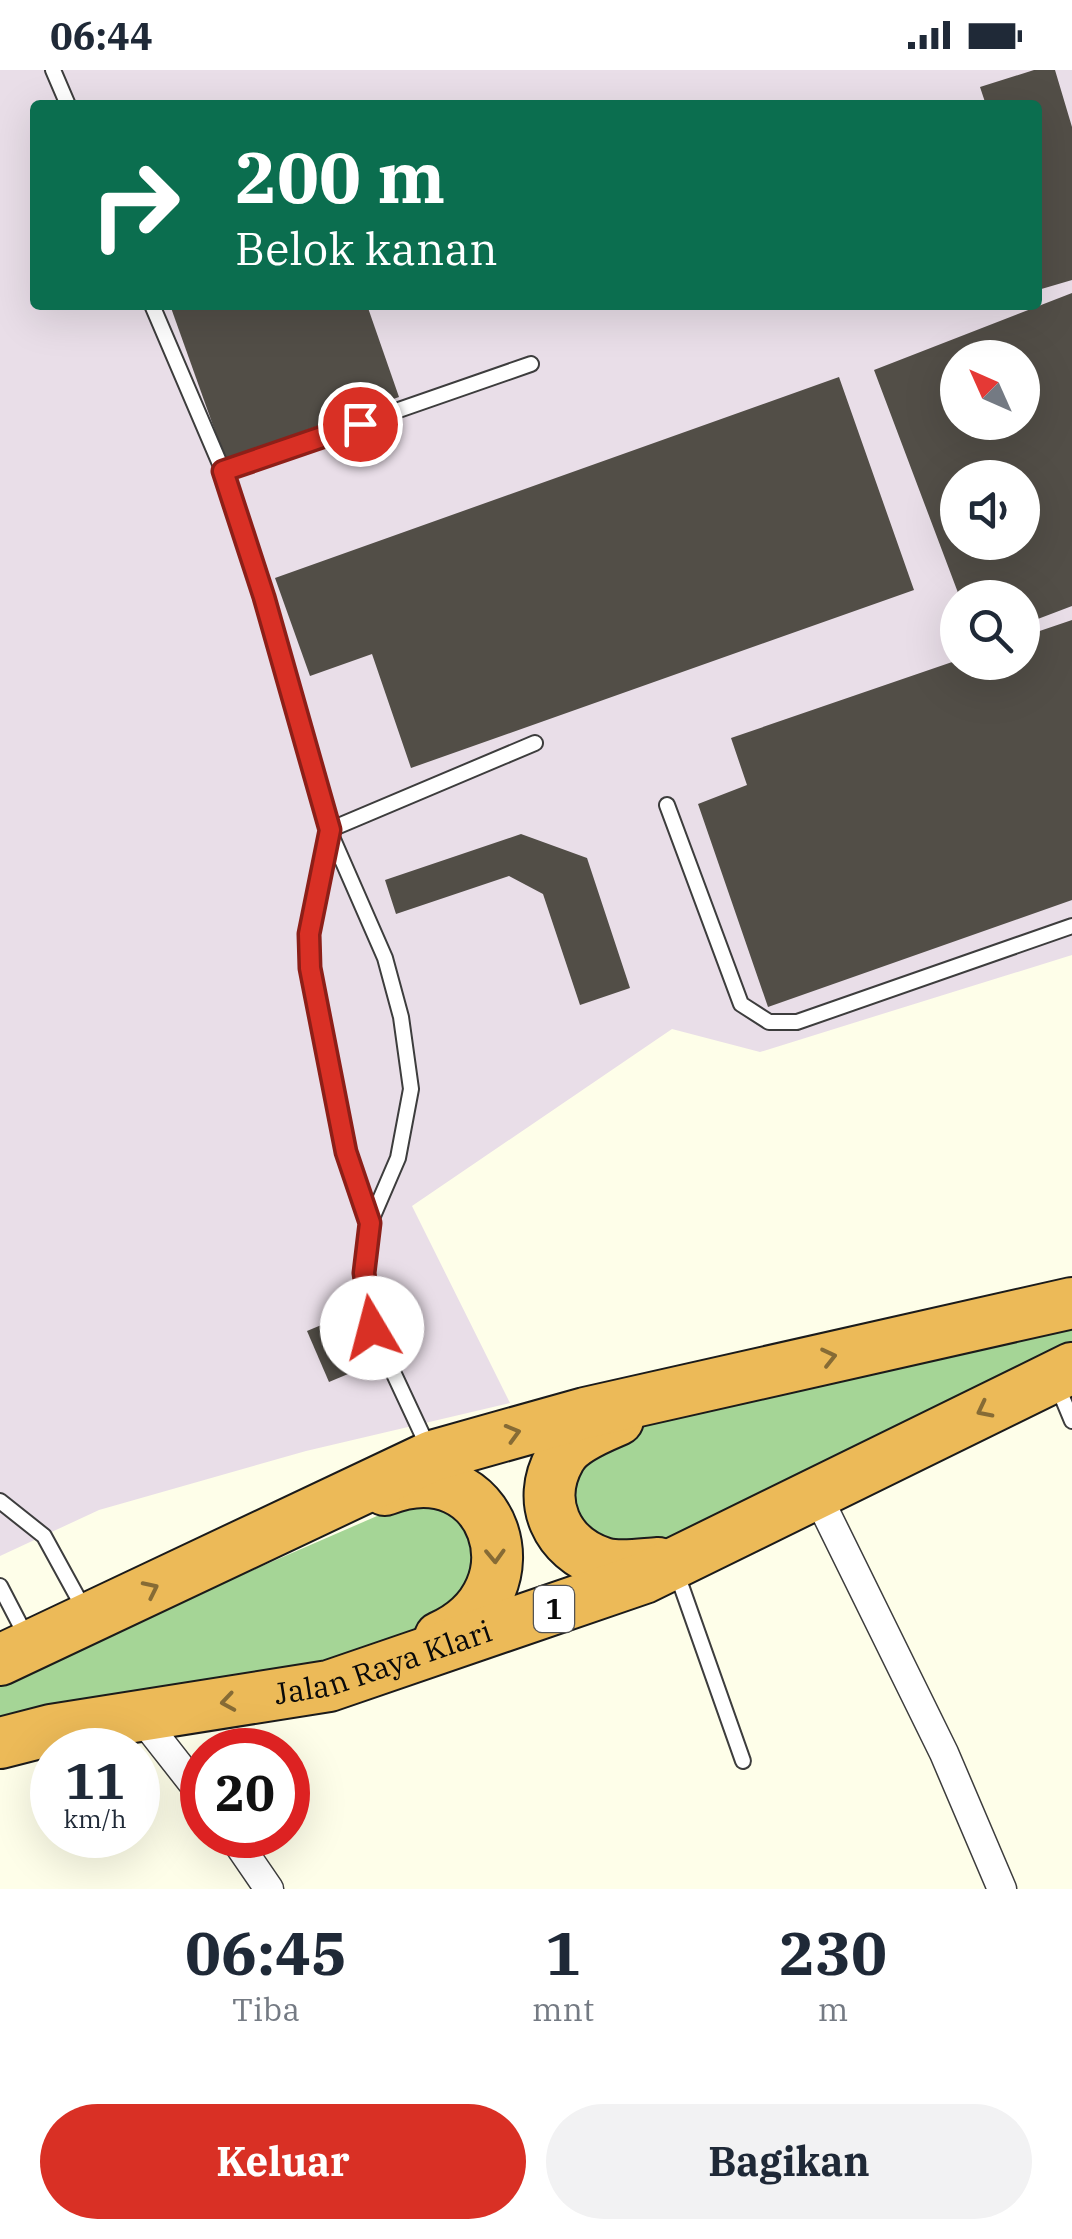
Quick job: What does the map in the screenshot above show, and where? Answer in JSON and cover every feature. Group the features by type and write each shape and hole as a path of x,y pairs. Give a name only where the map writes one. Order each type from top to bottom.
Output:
{"highway":[{"path":"16,1654 432,1456 681,1390 1072,1303"},
{"name":"Jalan Raya Klari","path":"0,1743 329,1686 644,1578 1062,1372"},
{"path":"673,1563 606,1565 570,1547 552,1522 550,1488 560,1455 574,1444 681,1390"},
{"path":"213,1558 404,1483 437,1480 472,1500 492,1524 498,1560 490,1596 460,1628 329,1686"}],"street":[{"path":"817,1495 944,1753 1002,1889"},
{"path":"140,1716 180,1768"},
{"path":"248,1858 269,1889"}],"lane":[{"path":"53,70 66,100"},
{"path":"154,310 223,471 264,597 330,830 385,958 401,1017 411,1089 398,1158 370,1223 364,1273 372,1328 420,1422 432,1456"},
{"path":"223,471 532,364"},
{"path":"330,830 535,743"},
{"path":"668,805 740,1004 768,1022 797,1022 1072,926"},
{"path":"330,830 309,934 310,968 346,1152 370,1223"},
{"path":"1062,1372 1072,1422"},
{"path":"0,1501 44,1536 89,1619"},
{"path":"673,1563 743,1762"},
{"path":"0,1586 16,1654"}],"shaded area":[{"path":"0,70 1072,70 1072,955 760,1052 672,1029 412,1206 510,1403 306,1451 99,1510 0,1556"}],"green space":[{"path":"1072,1327 1072,1353 686,1547 624,1551 563,1515 571,1464 618,1425"},
{"path":"438,1494 487,1553 444,1628 338,1660 0,1719 0,1680 423,1496"}],"building":[{"path":"1034,70 1055,70 1072,127 1072,280 1042,289 1042,100 984,100 980,87"},
{"path":"1072,293 1072,606 1040,618 1040,580 953,580 946,560 1040,560 1040,460 940,460 940,545 874,370 940,344 940,440 1040,440 1040,340 951,340 1028,310 1042,310 1042,305"},
{"path":"172,310 369,310 399,397 225,459"},
{"path":"839,377 914,590 411,768 372,654 310,676 275,578"},
{"path":"1072,620 1072,900 768,1007 698,804 747,785 731,738 940,666 940,680 1040,680 1040,631"},
{"path":"521,834 587,858 630,988 580,1005 543,894 509,876 396,914 385,880"},
{"path":"338,1318 360,1369 329,1382 307,1331"}],"route":[{"path":"360,424 223,471 264,597 330,830 309,934 310,968 336,1082 346,1152 370,1223 364,1273 372,1328"}]}
